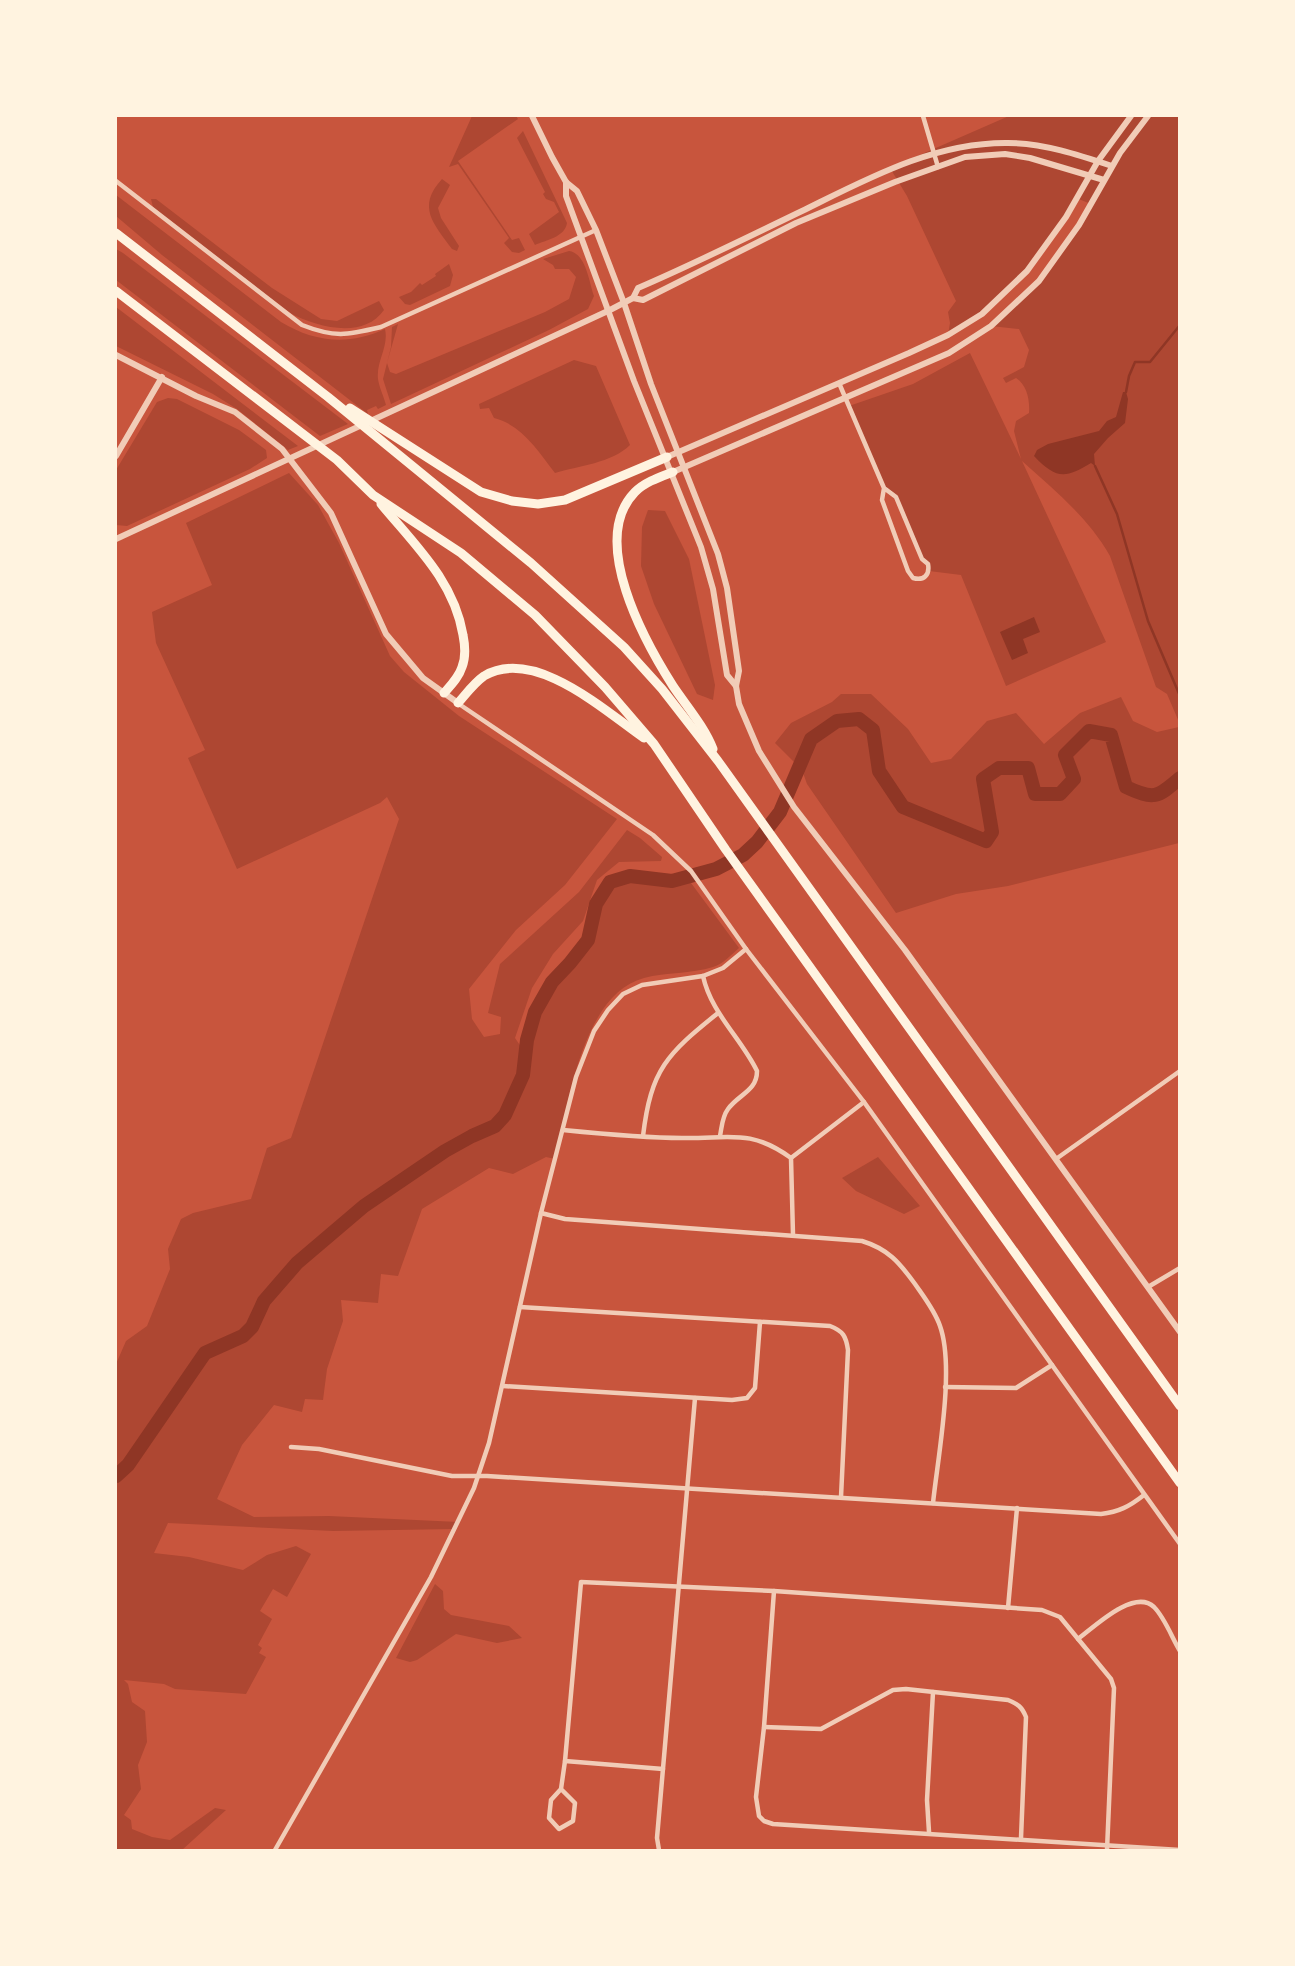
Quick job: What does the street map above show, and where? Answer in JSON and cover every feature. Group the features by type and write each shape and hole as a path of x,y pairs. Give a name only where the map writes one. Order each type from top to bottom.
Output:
{"highway":[{"path":"116,233 328,397 531,563 624,647 662,689 718,761 1180,1406"},
{"path":"116,290 337,460 373,495 439,572 460,618 465,644 463,664 457,678 444,693"},
{"path":"328,397 481,492 512,501 538,504 565,500 667,457"},
{"path":"673,472 644,485 634,493 623,516 617,548 630,604 642,632 673,686 708,735 718,761"},
{"path":"373,495 461,553 505,587 565,644 654,744 726,850 1180,1483"},
{"path":"458,703 476,682 487,674 524,668 566,683 654,744"}],"street":[{"path":"532,116 566,182 577,191 596,230 651,384 718,554 727,587 739,671 736,686"},
{"path":"923,116 938,167"},
{"path":"667,457 948,335 982,314 1027,271 1066,216 1098,161 1131,116"},
{"path":"673,472 949,353 991,326 1039,281 1079,225 1112,166 1148,116"},
{"path":"634,298 638,289 698,263 890,168 934,153 964,146 1009,143 1034,145 1112,166"},
{"path":"116,539 386,416 634,298 643,300 796,223 895,182 965,157 1005,155 1030,158 1104,180"},
{"path":"116,181 302,325 324,334 349,334 381,327 596,230"},
{"path":"566,182 566,197 707,565 727,675 736,686 745,721 759,751 794,807 905,950 1180,1332"},
{"path":"116,355 196,396 235,412 282,449 331,513 349,547 386,634 407,662 423,678 458,703 653,835 691,871 746,949 864,1102 1180,1544"},
{"path":"116,456 162,377"},
{"path":"839,383 884,488 896,497 922,559 928,565 926,577 913,578 908,571 882,500 884,488"},
{"path":"275,1850 431,1577 478,1478 503,1387 541,1213 576,1077 594,1031 608,1010 623,995 642,985 703,976 723,968 746,949"},
{"path":"703,976 706,991 718,1013 757,1071 757,1080 753,1087 728,1109 723,1118 720,1136"},
{"path":"643,1136 647,1104 654,1081 665,1060 680,1043 718,1013"},
{"path":"1056,1160 1180,1071"},
{"path":"791,1158 864,1102"},
{"path":"563,1130 684,1139 720,1136 763,1141 791,1158"},
{"path":"791,1158 793,1235"},
{"path":"541,1213 565,1219 862,1241 888,1252 898,1261 939,1323 946,1360 933,1503"},
{"path":"1148,1287 1180,1268"},
{"path":"520,1307 830,1326 841,1330 848,1349 841,1497"},
{"path":"503,1387 739,1400 752,1395 755,1388 760,1322"},
{"path":"945,1387 1016,1388 1052,1365"},
{"path":"659,1850 657,1838 695,1398"},
{"path":"291,1447 319,1449 452,1476 1101,1514 1128,1507 1144,1495"},
{"path":"1008,1608 1017,1508"},
{"path":"561,1789 575,1803 573,1821 559,1829 549,1818 551,1800 561,1789 565,1761 581,1582 774,1591 1008,1608 1052,1613 1060,1617 1111,1679 1114,1688 1107,1850"},
{"path":"774,1591 756,1797 759,1816 764,1821 773,1824 1180,1850"},
{"path":"1078,1639 1125,1605 1141,1602 1155,1608 1180,1651"},
{"path":"764,1727 821,1729 893,1690 1008,1700 1022,1707 1026,1717 1021,1838"},
{"path":"929,1832 927,1800 933,1692"},
{"path":"565,1761 663,1769"}],"shaded area":[{"path":"472,116 516,116 518,119 458,161 512,240 519,238 525,250 519,253 512,252 504,243 509,238 458,164 449,167"},
{"path":"1009,116 1179,116 1179,722 1167,694 1156,687 1110,556 1081,516 1022,461 1106,642 1006,686 961,575 929,571 896,497 884,488 849,406 913,384 970,353 1021,459 1014,431 1016,421 1029,413 1028,398 1020,381 1016,378 1006,383 1003,378 1024,367 1029,350 1019,329 991,326 1039,281 1091,204 1076,198 1027,271 982,314 948,335 948,312 956,301 907,196 890,168"},
{"path":"523,131 567,223 559,235 535,245 529,234 559,212 554,202 546,199 543,194 545,192 517,138"},
{"path":"442,179 450,185 438,208 441,218 459,246 457,251 452,249 430,215 430,198"},
{"path":"116,195 293,329 319,337 345,340 385,329 386,336 378,372 386,405 367,410 368,414 162,255 116,216"},
{"path":"151,199 156,199 272,288 321,319 337,321 379,301 384,310 375,319 352,328 313,323 290,313 153,207"},
{"path":"116,249 348,424 320,436 116,280"},
{"path":"569,251 575,253 583,262 594,296 588,309 549,330 391,404 383,379 387,363 390,372 396,374 545,312 569,299 576,277 569,269 555,269 543,259"},
{"path":"449,264 453,275 450,286 410,305 405,304 399,297 436,276 435,274"},
{"path":"116,307 298,446 288,450 237,409 213,394 116,346"},
{"path":"398,324 387,363 392,327"},
{"path":"574,360 596,366 630,445 604,460 555,473 521,433 504,421 494,418 489,408 480,409 479,404"},
{"path":"1123,392 1126,392 1128,399 1125,423 1094,454 1095,466 1091,463 1074,472 1061,474 1049,469 1034,456 1037,450 1048,444 1099,431 1107,421 1116,417"},
{"path":"168,398 177,399 239,430 266,450 267,458 250,469 127,526 116,525 116,470 157,402"},
{"path":"289,473 318,505 339,543 390,656 404,672 459,716 617,819 565,885 516,930 469,989 472,1019 484,1037 500,1034 501,1017 488,1013 500,964 579,892 627,830 662,857 661,861 619,862 597,880 583,921 553,954 532,988 515,1038 526,1054 530,1054 534,1031 544,1004 588,949 596,931 603,902 616,885 641,880 691,883 739,948 716,966 644,978 623,988 606,1006 592,1028 581,1055 555,1159 546,1157 513,1174 489,1168 422,1209 398,1276 381,1274 378,1303 341,1300 343,1321 327,1369 323,1400 305,1399 302,1412 274,1405 242,1445 217,1499 254,1517 329,1516 459,1522 455,1529 333,1531 168,1523 154,1553 189,1557 243,1570 267,1555 296,1546 311,1554 287,1597 273,1589 260,1611 272,1619 258,1645 262,1648 259,1653 266,1657 246,1694 175,1689 164,1684 124,1680 128,1684 132,1702 145,1711 147,1742 138,1765 141,1789 124,1815 131,1820 132,1829 152,1837 170,1840 215,1808 226,1810 182,1850 116,1850 116,1364 126,1341 147,1326 170,1269 168,1249 181,1219 193,1213 251,1199 267,1148 291,1138 399,819 387,797 380,803 237,869 188,758 205,750 156,643 152,612 212,585 186,523"},
{"path":"648,510 665,511 689,559 715,685 713,700 697,694 654,604 641,566 642,527"},
{"path":"1034,617 1040,632 1023,639 1028,653 1012,660 1000,632"},
{"path":"841,694 871,694 908,729 931,763 951,759 987,721 1016,713 1044,744 1080,713 1121,697 1133,721 1157,732 1179,727 1179,843 1008,886 956,894 896,913 807,784 802,770 775,743 791,723 832,702"},
{"path":"878,1157 920,1206 904,1214 856,1191 842,1178"},
{"path":"435,1584 443,1591 444,1609 451,1615 509,1626 522,1638 497,1643 456,1634 417,1660 410,1662 396,1658"}],"waterway":[{"path":"1126,392 1135,362 1150,362 1180,325"},
{"path":"1095,466 1117,514 1148,621 1180,696"},
{"path":"116,1476 128,1465 205,1353 243,1336 252,1327 264,1301 297,1263 364,1206 445,1151 495,1126 505,1115 523,1075 527,1040 535,1012 552,982 588,940 596,904 610,882 630,876 672,881 716,869 743,855 757,842 780,812 811,739 837,721 859,719 873,730 879,771 903,807 986,841 992,832 983,779 999,768 1028,768 1035,794 1060,794 1074,779 1065,755 1089,731 1111,735 1126,787 1143,794 1155,795 1180,778"}]}
